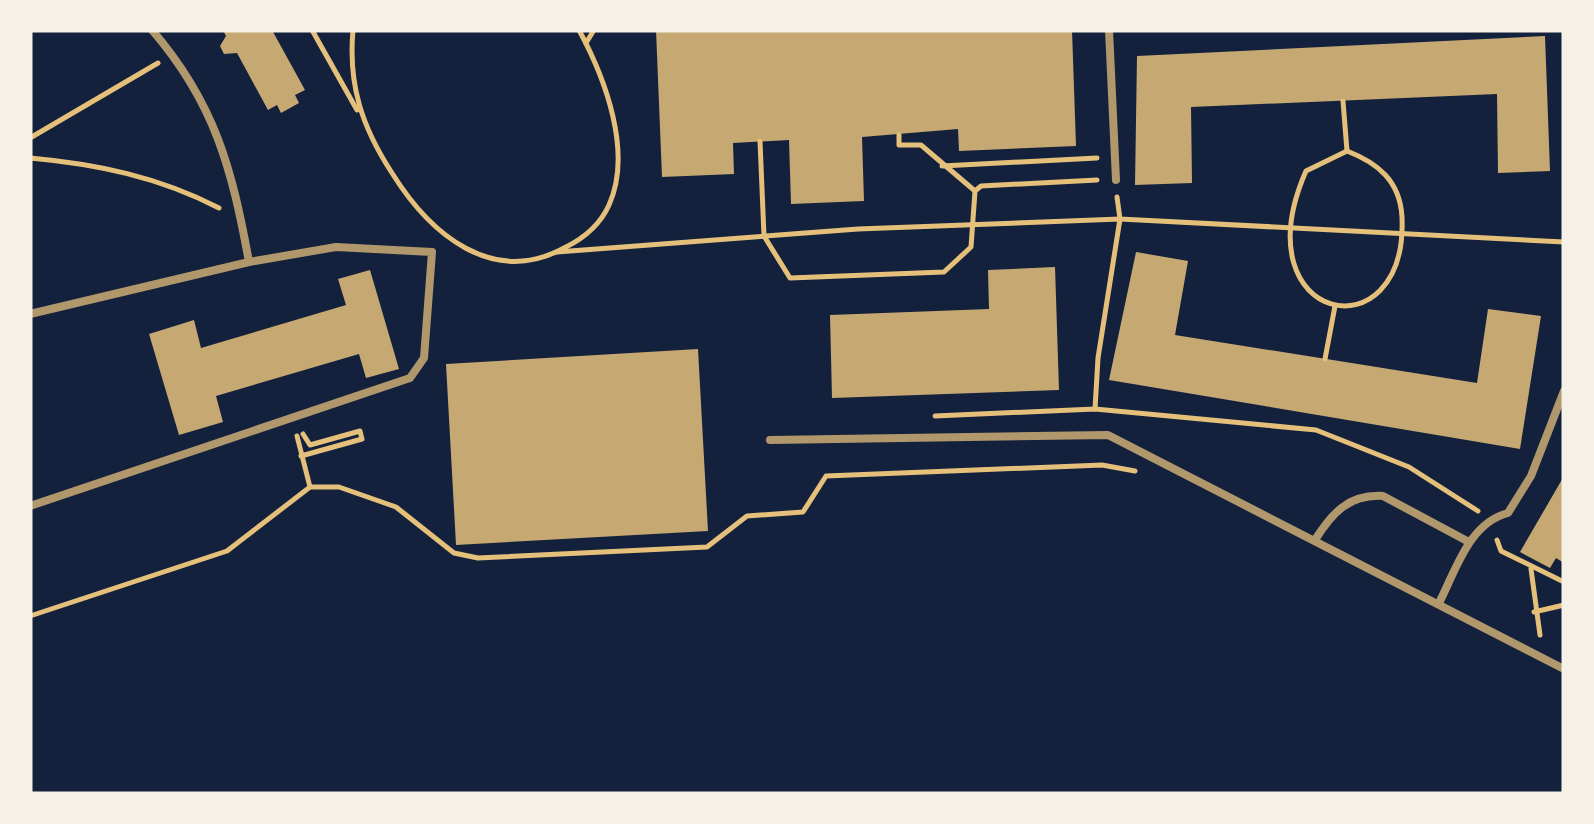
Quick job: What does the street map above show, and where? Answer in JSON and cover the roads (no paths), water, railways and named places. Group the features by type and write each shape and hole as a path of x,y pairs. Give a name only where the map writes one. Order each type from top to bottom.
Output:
{"lane":[{"path":"152,30 173,54 210,112 232,173 249,262"},
{"path":"1108,30 1116,180"},
{"path":"30,314 249,262 336,248 432,252 424,358 410,378 292,414 30,506"},
{"path":"1439,603 1470,542 1488,518 1508,513 1531,476 1564,391"},
{"path":"770,440 1108,435 1564,669"},
{"path":"1315,540 1330,518 1349,502 1367,495 1383,496 1470,542"}]}
